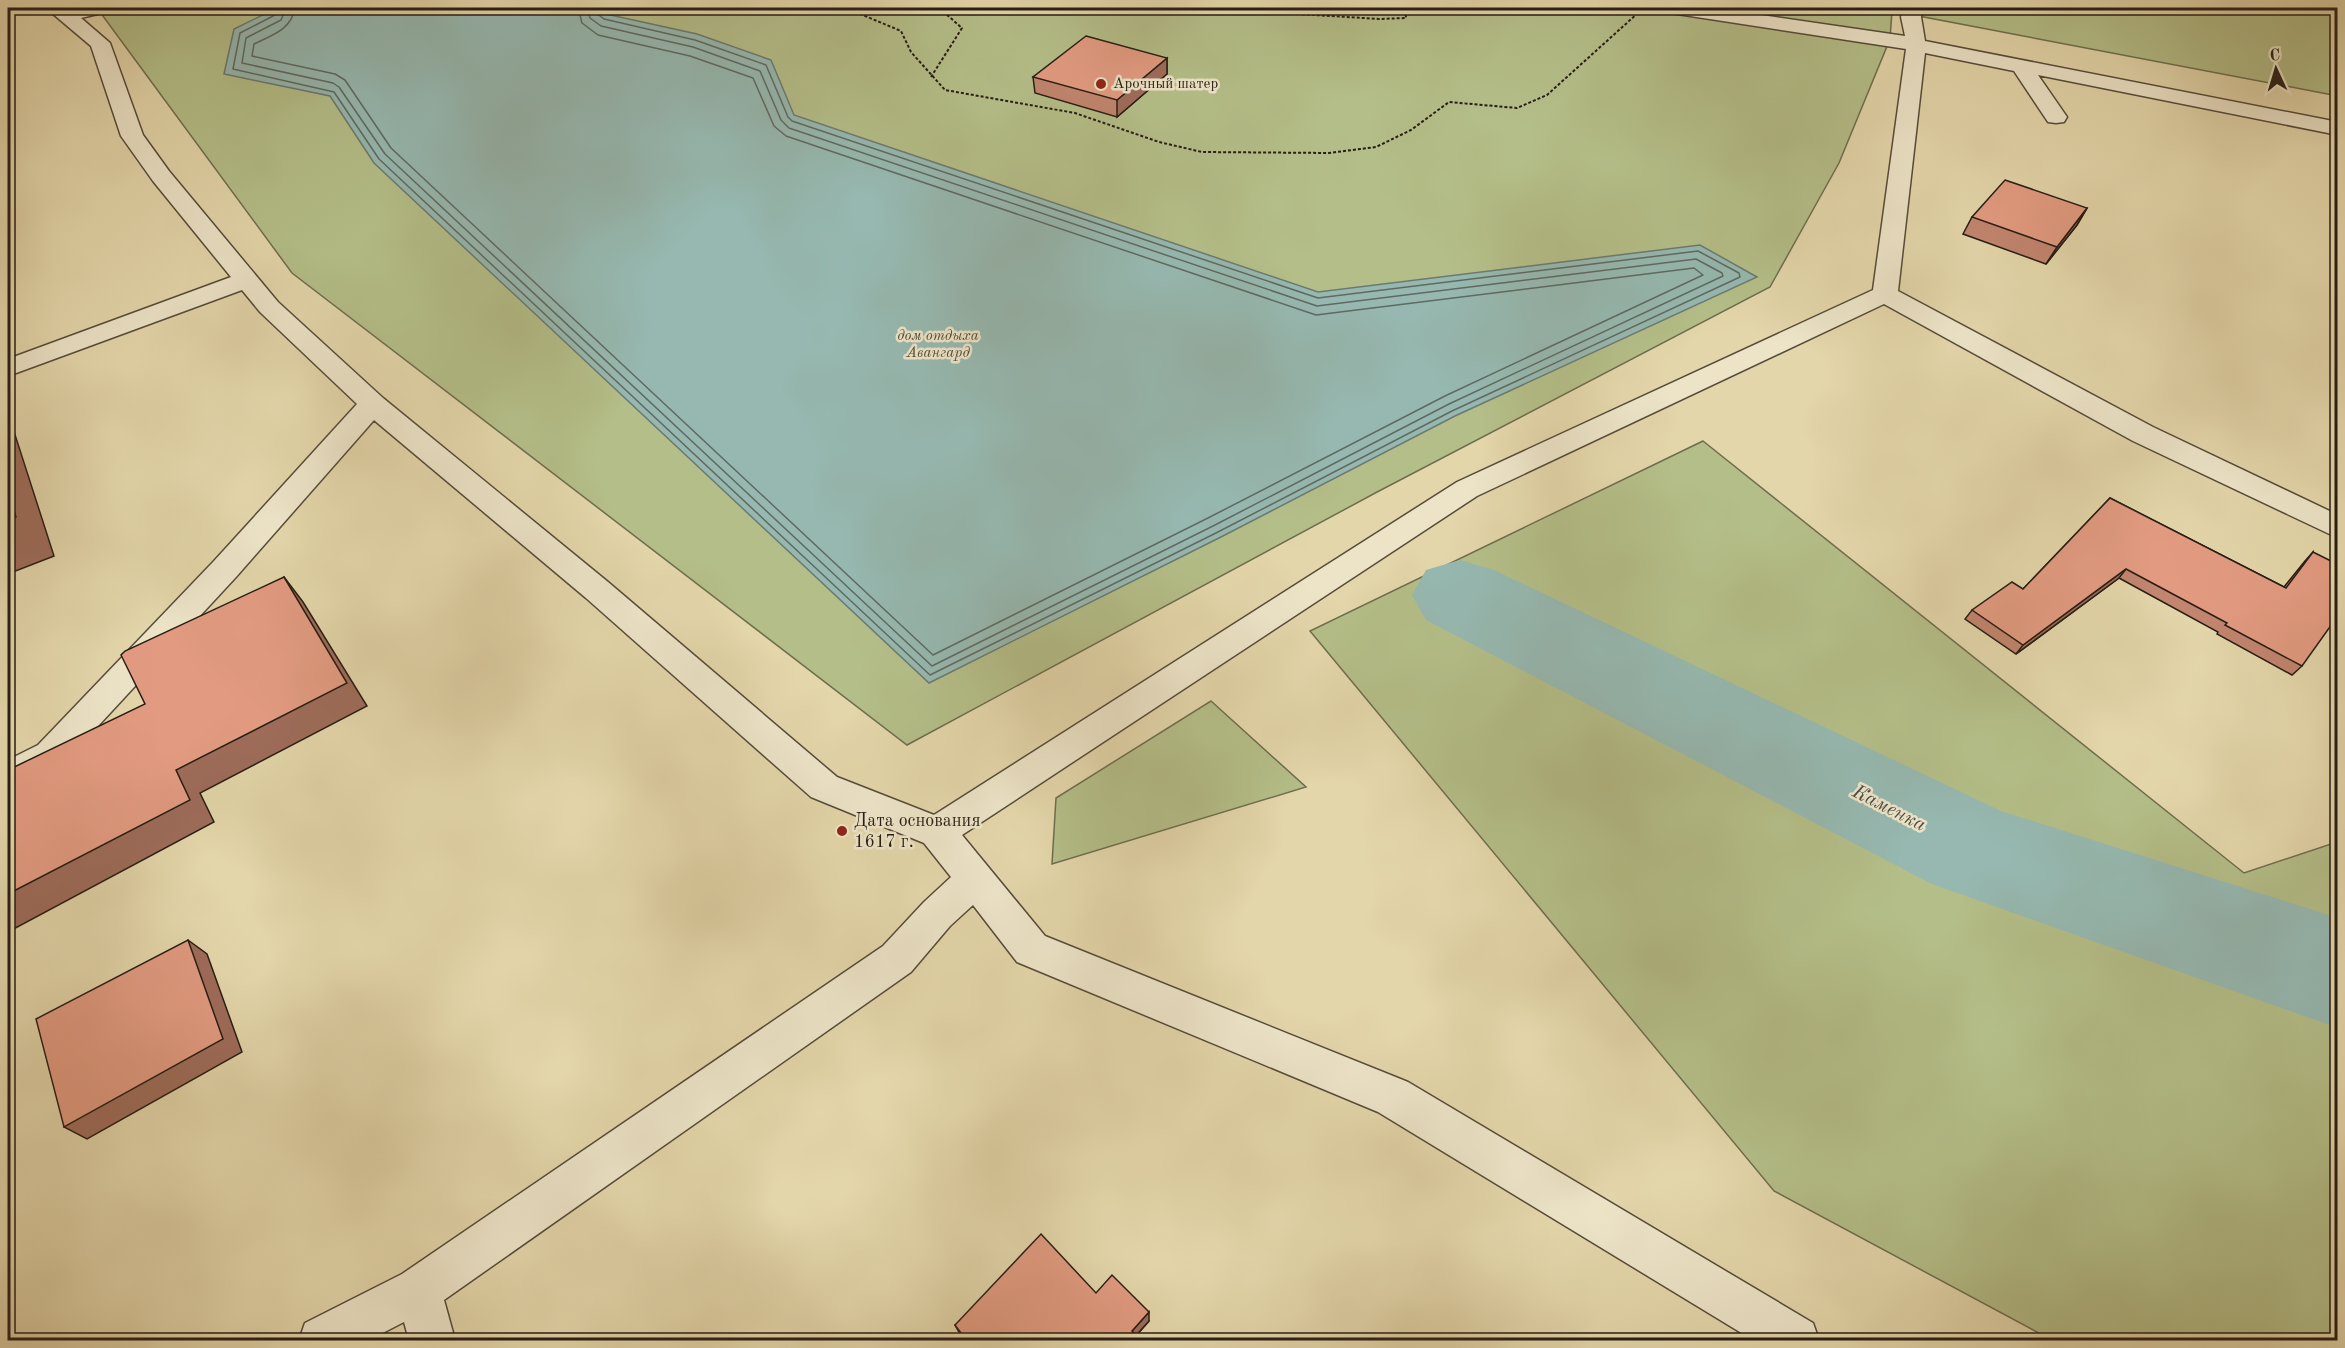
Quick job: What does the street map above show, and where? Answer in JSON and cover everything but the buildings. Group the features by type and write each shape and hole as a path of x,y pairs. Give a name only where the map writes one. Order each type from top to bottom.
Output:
{"street":[{"path":"61,12 99,8"},
{"path":"1677,8 1778,15 1916,45 2337,129"},
{"path":"1885,294 1916,45 1911,17 1913,8"},
{"path":"61,12 100,43 132,136 161,176 269,307 373,404 606,598 824,787 937,832 1031,949 1393,1097 1796,1341"},
{"path":"2021,66 2056,117"},
{"path":"8,369 247,280"},
{"path":"1885,294 2143,434 2337,528"},
{"path":"937,832 1467,489 1885,294"},
{"path":"8,776 50,755 225,568 373,404"},
{"path":"322,1341 418,1290 897,958 937,914 975,879"},
{"path":"418,1290 432,1341"}],"path":[{"path":"846,8 901,31 911,52 945,90 1076,113 1159,142 1202,152 1329,153 1376,147 1411,130 1449,102 1517,108 1547,94 1644,8"},
{"path":"931,77 962,28 946,14 944,8"},
{"path":"1202,8 1379,19 1406,18 1405,8"}],"green space":[{"name":"дом отдыха Авангард","path":"97,8 2337,8 2338,96 1892,11 1890,39 1839,163 1770,287 1379,491 907,745 292,273"},
{"path":"1703,441 2244,873 2337,842 2337,1340 2052,1340 1774,1191 1310,631"},
{"path":"1211,701 1306,787 1052,864 1056,798"}],"water":[{"path":"277,8 597,8 606,14 697,34 771,60 794,115 1318,292 1700,245 1757,277 1455,416 1219,538 929,683 374,163 330,96 224,74 234,29"}],"waterway":[{"name":"Каменка","path":"1460,595 1972,850 2338,973"}],"place":[{"name":"Арочный шатер","path":"1101,84"},
{"name":"Дата основания 1617 г.","path":"842,831"}]}
